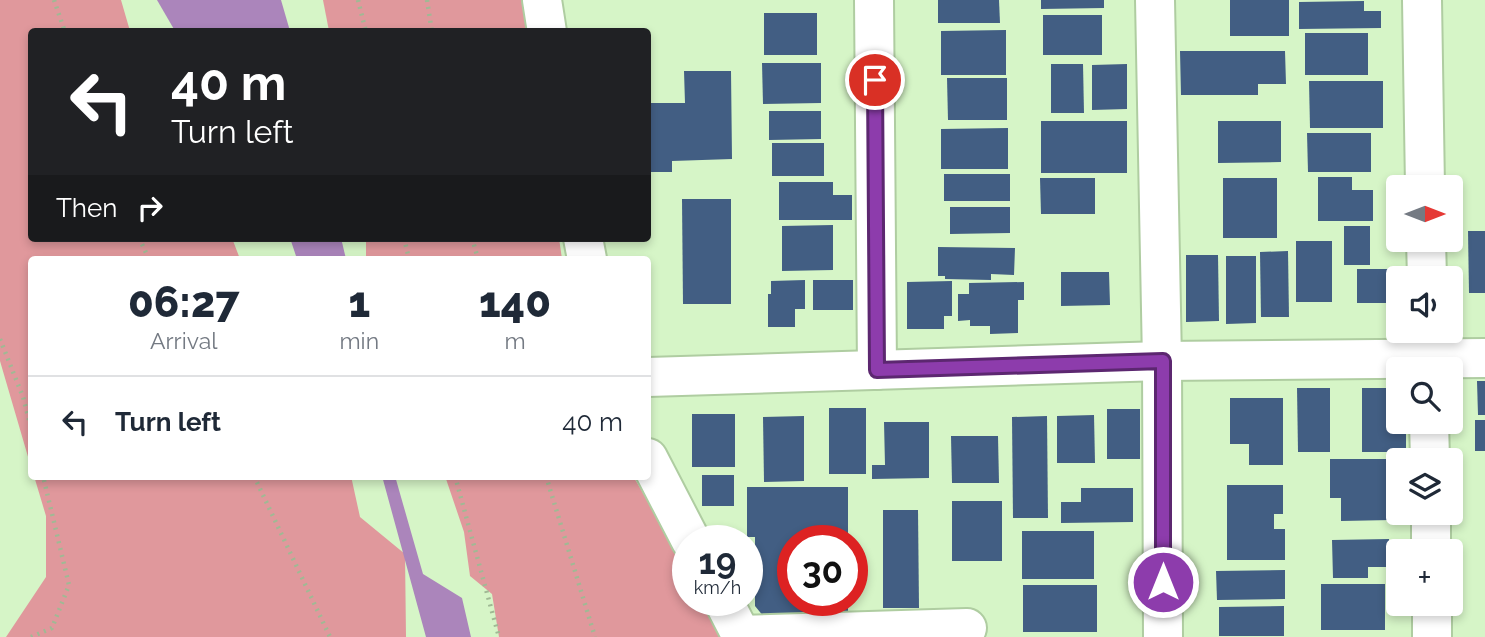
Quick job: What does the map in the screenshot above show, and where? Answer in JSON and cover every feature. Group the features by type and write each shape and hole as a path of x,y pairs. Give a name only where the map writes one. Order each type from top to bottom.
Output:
{"street":[{"path":"542,0 546,28"},
{"path":"874,0 877,370"},
{"path":"1155,0 1163,361 1163,637"},
{"path":"1422,0 1425,175"},
{"path":"651,377 1428,353 1485,358"},
{"path":"651,464 683,525"},
{"path":"731,616 742,636 967,628"},
{"path":"1432,616 1432,637"}],"path":[{"path":"54,0 64,28"},
{"path":"358,0 365,28"},
{"path":"427,0 431,28"},
{"path":"0,339 28,416"},
{"path":"31,637 52,628 69,585 44,480"},
{"path":"256,480 330,637"},
{"path":"456,480 499,637"},
{"path":"547,480 595,637"}],"shaded area":[{"path":"0,0 121,0 129,28 28,28 28,242 234,242 239,256 28,256 28,457 0,361"},
{"path":"157,0 281,0 289,28 173,28"},
{"path":"323,0 530,0 534,28 328,28"},
{"path":"291,242 342,242 345,256 296,256"},
{"path":"366,242 560,242 562,256 366,256"},
{"path":"35,480 352,480 360,517 405,554 406,637 6,637 46,577 46,516"},
{"path":"383,480 396,480 423,574 462,598 471,637 426,637"},
{"path":"446,480 635,480 672,541 672,616 714,616 723,637 499,637 492,594 470,576 464,532"}],"building":[{"path":"938,0 999,0 1000,23 938,23"},
{"path":"1041,0 1104,0 1104,8 1041,9"},
{"path":"1230,0 1289,0 1289,36 1230,36"},
{"path":"1364,1 1364,11 1381,11 1381,28 1299,29 1299,2"},
{"path":"764,13 817,13 817,55 764,55"},
{"path":"1043,15 1102,15 1102,55 1043,55"},
{"path":"1006,30 1006,75 941,75 941,31"},
{"path":"1305,33 1368,33 1368,75 1305,75"},
{"path":"1180,51 1285,51 1286,84 1258,84 1258,95 1181,95"},
{"path":"762,63 821,63 821,103 763,104"},
{"path":"1051,64 1083,64 1084,113 1051,113"},
{"path":"1127,64 1127,109 1092,110 1092,65"},
{"path":"684,71 731,71 732,159 672,161 672,172 651,172 651,103 685,103"},
{"path":"947,78 1007,78 1007,120 948,120"},
{"path":"1309,81 1383,81 1383,128 1310,128"},
{"path":"769,111 821,111 821,139 769,140"},
{"path":"1041,121 1127,121 1127,173 1041,173"},
{"path":"1218,121 1281,121 1281,162 1218,163"},
{"path":"1008,128 1008,169 941,169 941,129"},
{"path":"1307,133 1371,133 1371,172 1308,172"},
{"path":"772,143 824,143 824,176 772,176"},
{"path":"944,174 1010,174 1010,201 944,201"},
{"path":"1318,177 1352,177 1352,190 1373,190 1373,221 1318,221"},
{"path":"1040,178 1095,178 1095,214 1041,214"},
{"path":"1223,178 1277,178 1277,238 1223,238"},
{"path":"779,182 833,182 833,195 852,195 852,220 779,220"},
{"path":"682,199 731,199 731,304 683,304"},
{"path":"950,207 1010,207 1010,233 950,234"},
{"path":"833,225 833,270 782,271 782,226"},
{"path":"1344,226 1370,226 1370,265 1344,265"},
{"path":"1468,231 1485,231 1485,293 1469,293"},
{"path":"1296,241 1332,241 1332,302 1296,302"},
{"path":"938,247 1015,248 1014,275 991,274 991,280 945,279 945,276 938,276"},
{"path":"1288,251 1289,317 1261,317 1260,252"},
{"path":"1186,255 1218,255 1219,321 1186,322"},
{"path":"1226,256 1256,256 1256,323 1226,324"},
{"path":"1357,269 1386,269 1386,303 1357,303"},
{"path":"1061,272 1109,272 1110,305 1061,306"},
{"path":"805,280 805,309 795,309 795,327 768,327 768,294 771,294 771,281"},
{"path":"813,280 853,280 853,310 813,310"},
{"path":"952,281 952,316 944,316 944,329 907,329 907,282"},
{"path":"1024,282 1024,300 1018,300 1018,333 990,334 990,326 970,326 970,320 958,321 958,294 969,294 969,283"},
{"path":"1477,381 1485,381 1485,415 1478,415"},
{"path":"1297,388 1330,388 1330,452 1298,452"},
{"path":"1362,388 1386,388 1386,434 1406,434 1406,448 1386,448 1386,452 1362,452"},
{"path":"1230,398 1283,398 1283,465 1249,465 1249,444 1230,444"},
{"path":"829,408 866,408 866,474 829,474"},
{"path":"1107,409 1140,409 1140,459 1107,459"},
{"path":"692,414 735,414 735,467 692,467"},
{"path":"1094,415 1095,463 1057,463 1057,416"},
{"path":"804,416 804,481 764,482 763,417"},
{"path":"1047,416 1048,518 1013,518 1012,417"},
{"path":"1475,420 1485,420 1485,451 1475,451"},
{"path":"884,422 929,422 929,478 872,479 872,465 885,465"},
{"path":"951,436 998,436 999,483 952,483"},
{"path":"1330,459 1386,459 1386,520 1341,521 1341,498 1330,498"},
{"path":"702,475 734,475 734,506 702,506"},
{"path":"1227,485 1283,485 1283,514 1274,514 1274,529 1285,529 1285,560 1227,560"},
{"path":"747,487 848,487 848,525 777,525 777,616 848,616 848,622 768,622 763,616 763,525 747,525"},
{"path":"1081,488 1133,488 1133,522 1061,523 1061,502 1081,502"},
{"path":"952,501 1002,501 1002,561 952,561"},
{"path":"883,510 918,510 919,608 883,608"},
{"path":"1022,531 1094,531 1094,579 1022,579"},
{"path":"1386,539 1386,567 1368,567 1368,578 1333,578 1332,540"},
{"path":"1285,570 1285,599 1217,600 1216,571"},
{"path":"1321,584 1385,584 1385,630 1321,630"},
{"path":"1023,585 1097,585 1097,632 1023,632"},
{"path":"1284,606 1284,636 1219,636 1219,607"}],"route":[{"path":"875,80 877,370 1163,361 1163,582"}]}
